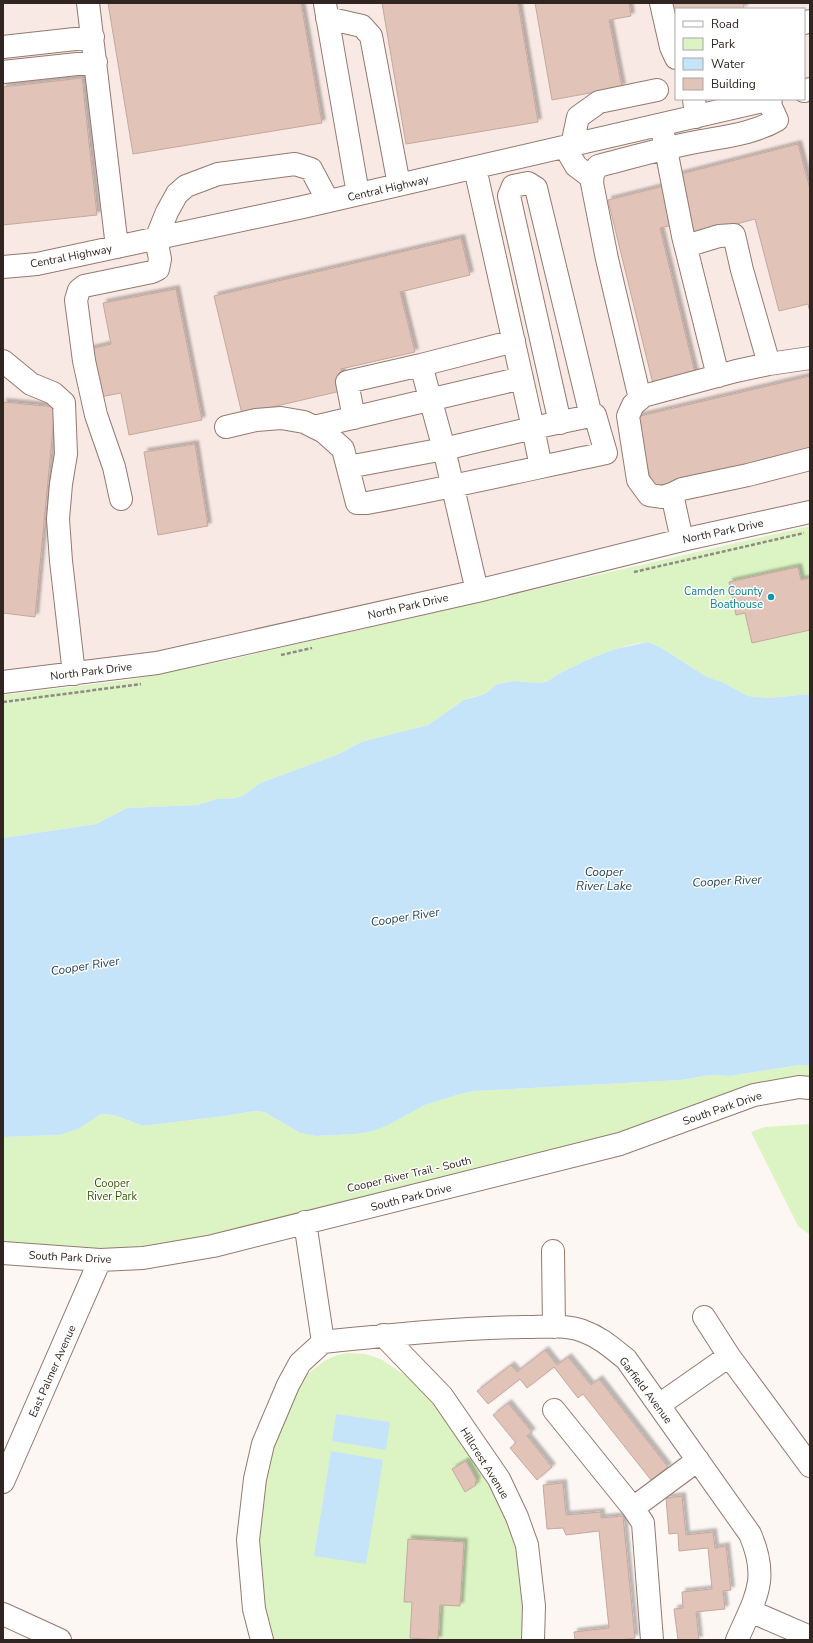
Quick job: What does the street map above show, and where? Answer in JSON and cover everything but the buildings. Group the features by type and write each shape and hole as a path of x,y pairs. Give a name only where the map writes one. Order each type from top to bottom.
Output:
{"street":[{"path":"88,3 117,247"},
{"path":"661,3 674,50"},
{"path":"809,3 810,7"},
{"path":"326,11 362,26 371,36 399,185"},
{"path":"326,11 358,194"},
{"path":"3,47 93,37"},
{"path":"3,72 96,62"},
{"path":"592,178 576,166 569,146 578,117 599,102 657,90"},
{"name":"Central Highway","path":"3,267 37,264 80,255 475,168 661,125 695,108 761,100"},
{"path":"640,399 607,260 592,183 593,173 598,166 666,149 756,130 777,120 769,100"},
{"path":"661,125 686,246 718,376"},
{"path":"121,499 114,467 96,415 84,361 76,300 79,290 84,286 152,272 158,269 160,258 156,239 167,212 177,194 186,186 218,174 295,164 311,169 328,201"},
{"path":"475,168 541,467"},
{"path":"560,423 509,196 513,186 528,183 536,188 591,416"},
{"path":"686,246 719,236 734,235 742,270 769,364"},
{"path":"80,255 84,286"},
{"path":"354,418 347,382 421,366 514,341"},
{"path":"810,358 769,364 643,396 633,405 628,416 638,480 648,495 664,497 682,489 748,475 810,459"},
{"path":"3,360 31,384 53,393 64,403 66,454 61,484 58,519 61,561 74,674"},
{"path":"421,366 444,449 477,591"},
{"path":"314,427 522,378"},
{"path":"226,427 256,420 280,418 304,422 324,432 343,450 357,503 366,503 453,486 606,452 595,415 444,449 348,467"},
{"path":"672,494 682,540"},
{"name":"North Park Drive","path":"3,682 157,663 477,591 682,540 810,512"},
{"name":"South Park Drive","path":"3,1253 100,1260 143,1258 213,1246 620,1144 754,1095 799,1087 810,1088"},
{"path":"262,1640 254,1609 248,1540 255,1479 263,1444 288,1386 300,1362 323,1342 306,1222"},
{"path":"553,1251 554,1327"},
{"name":"East Palmer Avenue","path":"3,1482 100,1260"},
{"path":"704,1317 729,1356 810,1466"},
{"name":"Garfield Avenue","path":"323,1342 383,1335 498,1328 554,1327 582,1330 600,1338 626,1360 750,1534 755,1547 760,1575 758,1589 737,1640"},
{"name":"Hillcrest Avenue","path":"383,1335 442,1396 499,1479 517,1517 527,1545 534,1606 533,1640"},
{"path":"659,1405 729,1356"},
{"path":"554,1410 633,1508 642,1523 652,1640"},
{"path":"633,1508 698,1460"},
{"path":"246,1640 252,1628 254,1609"},
{"path":"750,1611 810,1637"},
{"path":"3,1614 60,1640"}],"shaded area":[{"path":"3,3 810,3 810,512 477,591 3,682"}],"green space":[{"path":"810,526 810,694 769,698 748,696 722,682 707,677 660,647 648,642 634,644 615,649 589,659 560,673 548,681 540,683 514,681 497,684 485,694 469,698 428,725 361,742 339,754 260,783 244,795 236,798 217,799 197,805 127,808 96,824 3,838 3,695 128,680 224,661"},
{"name":"Cooper River Park","path":"799,1065 810,1066 810,1088 693,1117 213,1246 3,1253 3,1137 59,1135 99,1115 106,1114 117,1116 143,1126 254,1111 264,1112 300,1133 316,1136 357,1134 373,1131 425,1105 475,1091 681,1080 710,1075 730,1076"},
{"path":"810,1124 810,1235 798,1226 751,1132 765,1127"},
{"path":"348,1353 365,1354 381,1359 406,1376 433,1401 497,1491 522,1566 524,1640 264,1640 258,1597 259,1527 270,1448 304,1377 324,1361 337,1355"}],"water":[{"name":"Cooper River Lake","path":"648,642 660,647 707,677 722,682 748,696 769,698 810,694 810,1066 799,1065 730,1076 710,1075 681,1080 475,1091 425,1105 386,1126 373,1131 357,1134 316,1136 300,1133 264,1112 254,1111 143,1126 117,1116 106,1114 99,1115 78,1129 59,1135 3,1137 3,838 96,824 127,808 197,805 217,799 236,798 244,795 260,783 339,754 361,742 428,725 464,700 485,694 497,684 514,681 540,683 548,681 560,673 589,659 615,649"},
{"path":"336,1414 390,1422 386,1450 332,1441"},
{"path":"331,1451 383,1460 366,1564 314,1556"}],"place":[{"name":"Camden County Boathouse","path":"771,597"}],"water label":[{"name":"Cooper River","path":"727,881"},
{"name":"Cooper River","path":"405,917"},
{"name":"Cooper River","path":"85,966"}]}
